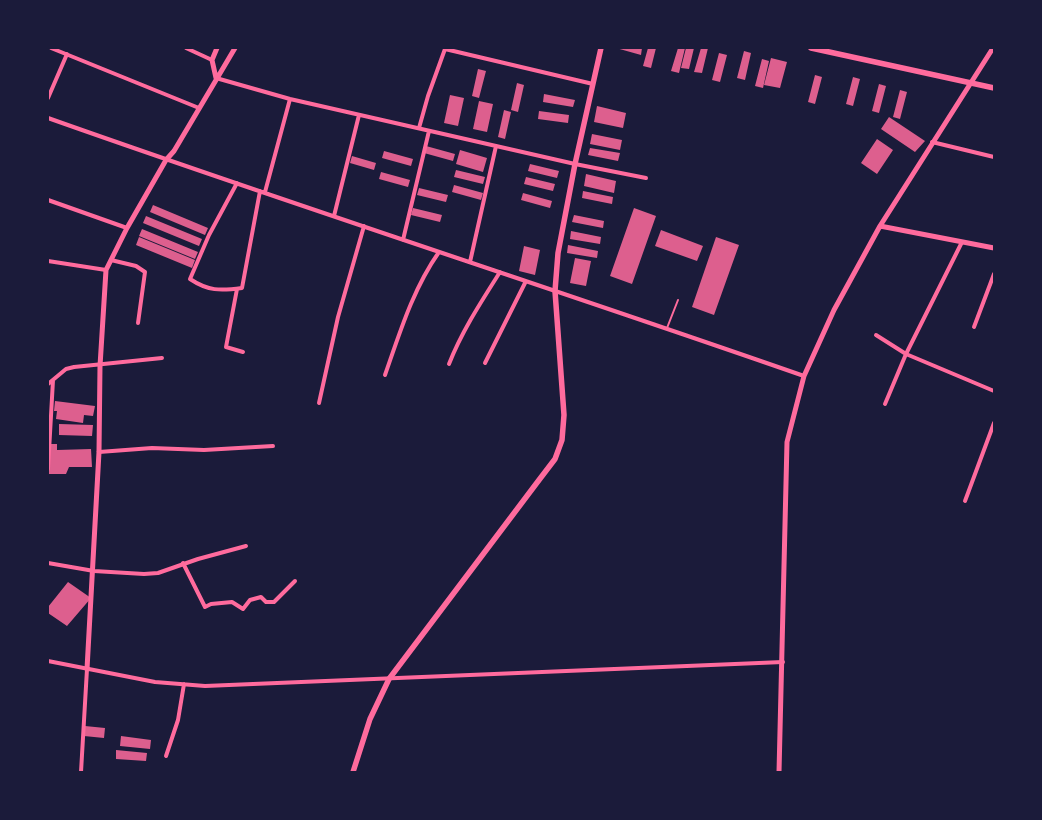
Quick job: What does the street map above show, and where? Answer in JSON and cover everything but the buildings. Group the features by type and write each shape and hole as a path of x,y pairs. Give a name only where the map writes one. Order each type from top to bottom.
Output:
{"main road":[{"path":"353,772 368,726 389,679 550,466 560,446 564,415 555,291 558,253 575,164 601,48"},
{"path":"811,48 994,88"}],"street":[{"path":"51,48 198,108"},
{"path":"186,48 212,60"},
{"path":"216,78 212,60 217,48"},
{"path":"81,772 94,571 99,452 100,366 106,270 127,228 166,160 173,153 235,48"},
{"path":"779,772 787,442 788,431 804,376 834,310 880,226 993,48"},
{"path":"419,128 445,49 593,84"},
{"path":"48,98 67,54"},
{"path":"216,78 290,99 575,164 646,178"},
{"path":"265,192 290,99"},
{"path":"334,216 359,115"},
{"path":"48,118 166,160 667,328 804,376"},
{"path":"403,240 430,130"},
{"path":"932,142 994,157"},
{"path":"470,262 496,146"},
{"path":"237,183 209,235 190,279 201,286 217,290 242,288 260,191"},
{"path":"48,200 127,228"},
{"path":"319,403 338,317 364,226"},
{"path":"880,226 994,248"},
{"path":"885,404 906,354 962,242"},
{"path":"385,375 416,292 429,266 439,252"},
{"path":"111,260 136,266 145,272 138,323"},
{"path":"48,261 106,270"},
{"path":"449,364 458,340 500,272"},
{"path":"974,327 994,274"},
{"path":"486,363 526,281"},
{"path":"237,289 226,348 243,352"},
{"path":"876,335 906,354 994,391"},
{"path":"48,384 66,369 162,358"},
{"path":"48,469 53,380"},
{"path":"965,502 994,423"},
{"path":"99,452 152,448 204,450 273,446"},
{"path":"48,563 94,571 158,573 182,564 246,546"},
{"path":"182,564 205,607 211,604 232,602 243,609 250,600 261,598 266,602 274,602 295,582"},
{"path":"48,661 155,682 205,686 783,662"},
{"path":"166,756 178,720 184,684"}],"lane":[{"path":"667,328 678,300"}]}
